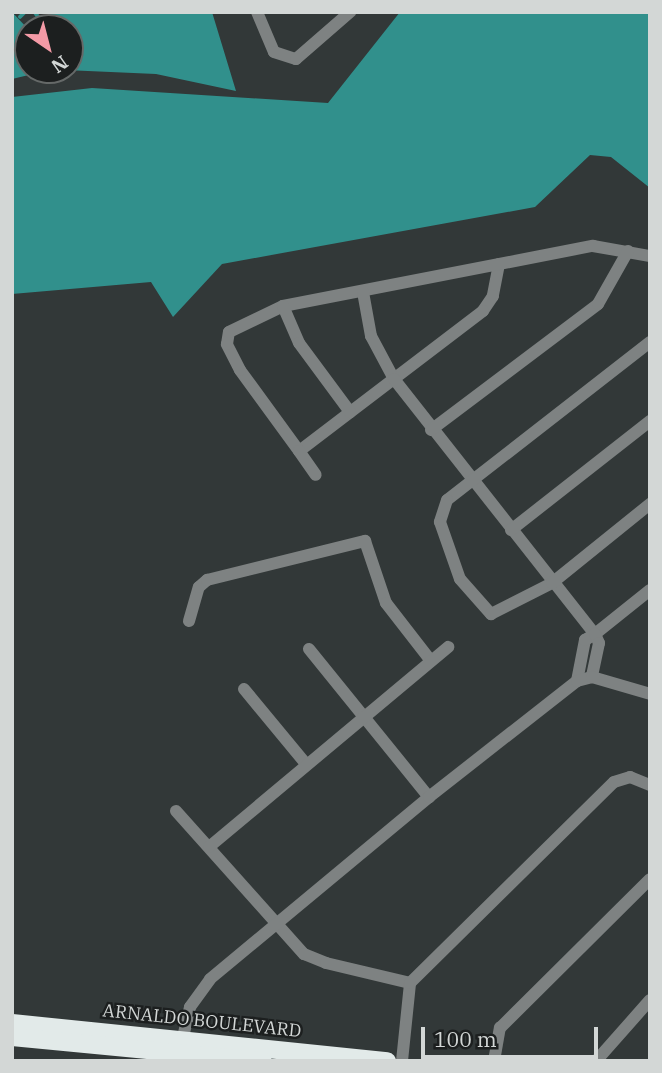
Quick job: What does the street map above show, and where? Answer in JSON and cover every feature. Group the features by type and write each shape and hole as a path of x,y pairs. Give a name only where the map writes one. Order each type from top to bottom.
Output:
{"highway":[{"name":"ARNALDO BOULEVARD","path":"12,1023 263,1061"},
{"name":"ARNALDO BOULEVARD","path":"12,1037 387,1061"}],"street":[{"path":"259,13 274,52 296,59 350,12"},
{"path":"316,475 240,370 227,344 229,332 283,306 593,246 650,256"},
{"path":"431,430 598,304 612,287 628,251"},
{"path":"299,451 483,311 493,296 499,264"},
{"path":"363,292 371,336 394,379 431,430 595,634 599,643 592,677"},
{"path":"283,306 299,343 350,412"},
{"path":"650,342 447,500 440,522 460,579 491,614 552,583 650,504"},
{"path":"511,530 650,421"},
{"path":"189,621 199,587 206,580 365,541 386,603 431,661"},
{"path":"577,681 585,640 650,590"},
{"path":"209,847 447,647"},
{"path":"309,649 429,797"},
{"path":"181,1047 190,1007 210,979 429,797 577,681 592,677 650,694"},
{"path":"244,689 306,764"},
{"path":"402,1061 410,983 614,782 630,777 650,785"},
{"path":"176,811 304,954 326,963 410,983"},
{"path":"494,1061 500,1028 650,879"},
{"path":"596,1061 650,1000"}],"water":[{"path":"12,12 14,79 12,79"},
{"path":"47,12 212,12 236,91 156,74 84,71 84,14"},
{"path":"400,12 650,12 650,188 611,157 590,155 535,207 222,264 173,317 151,282 12,294 12,97 92,88 328,103"}]}
